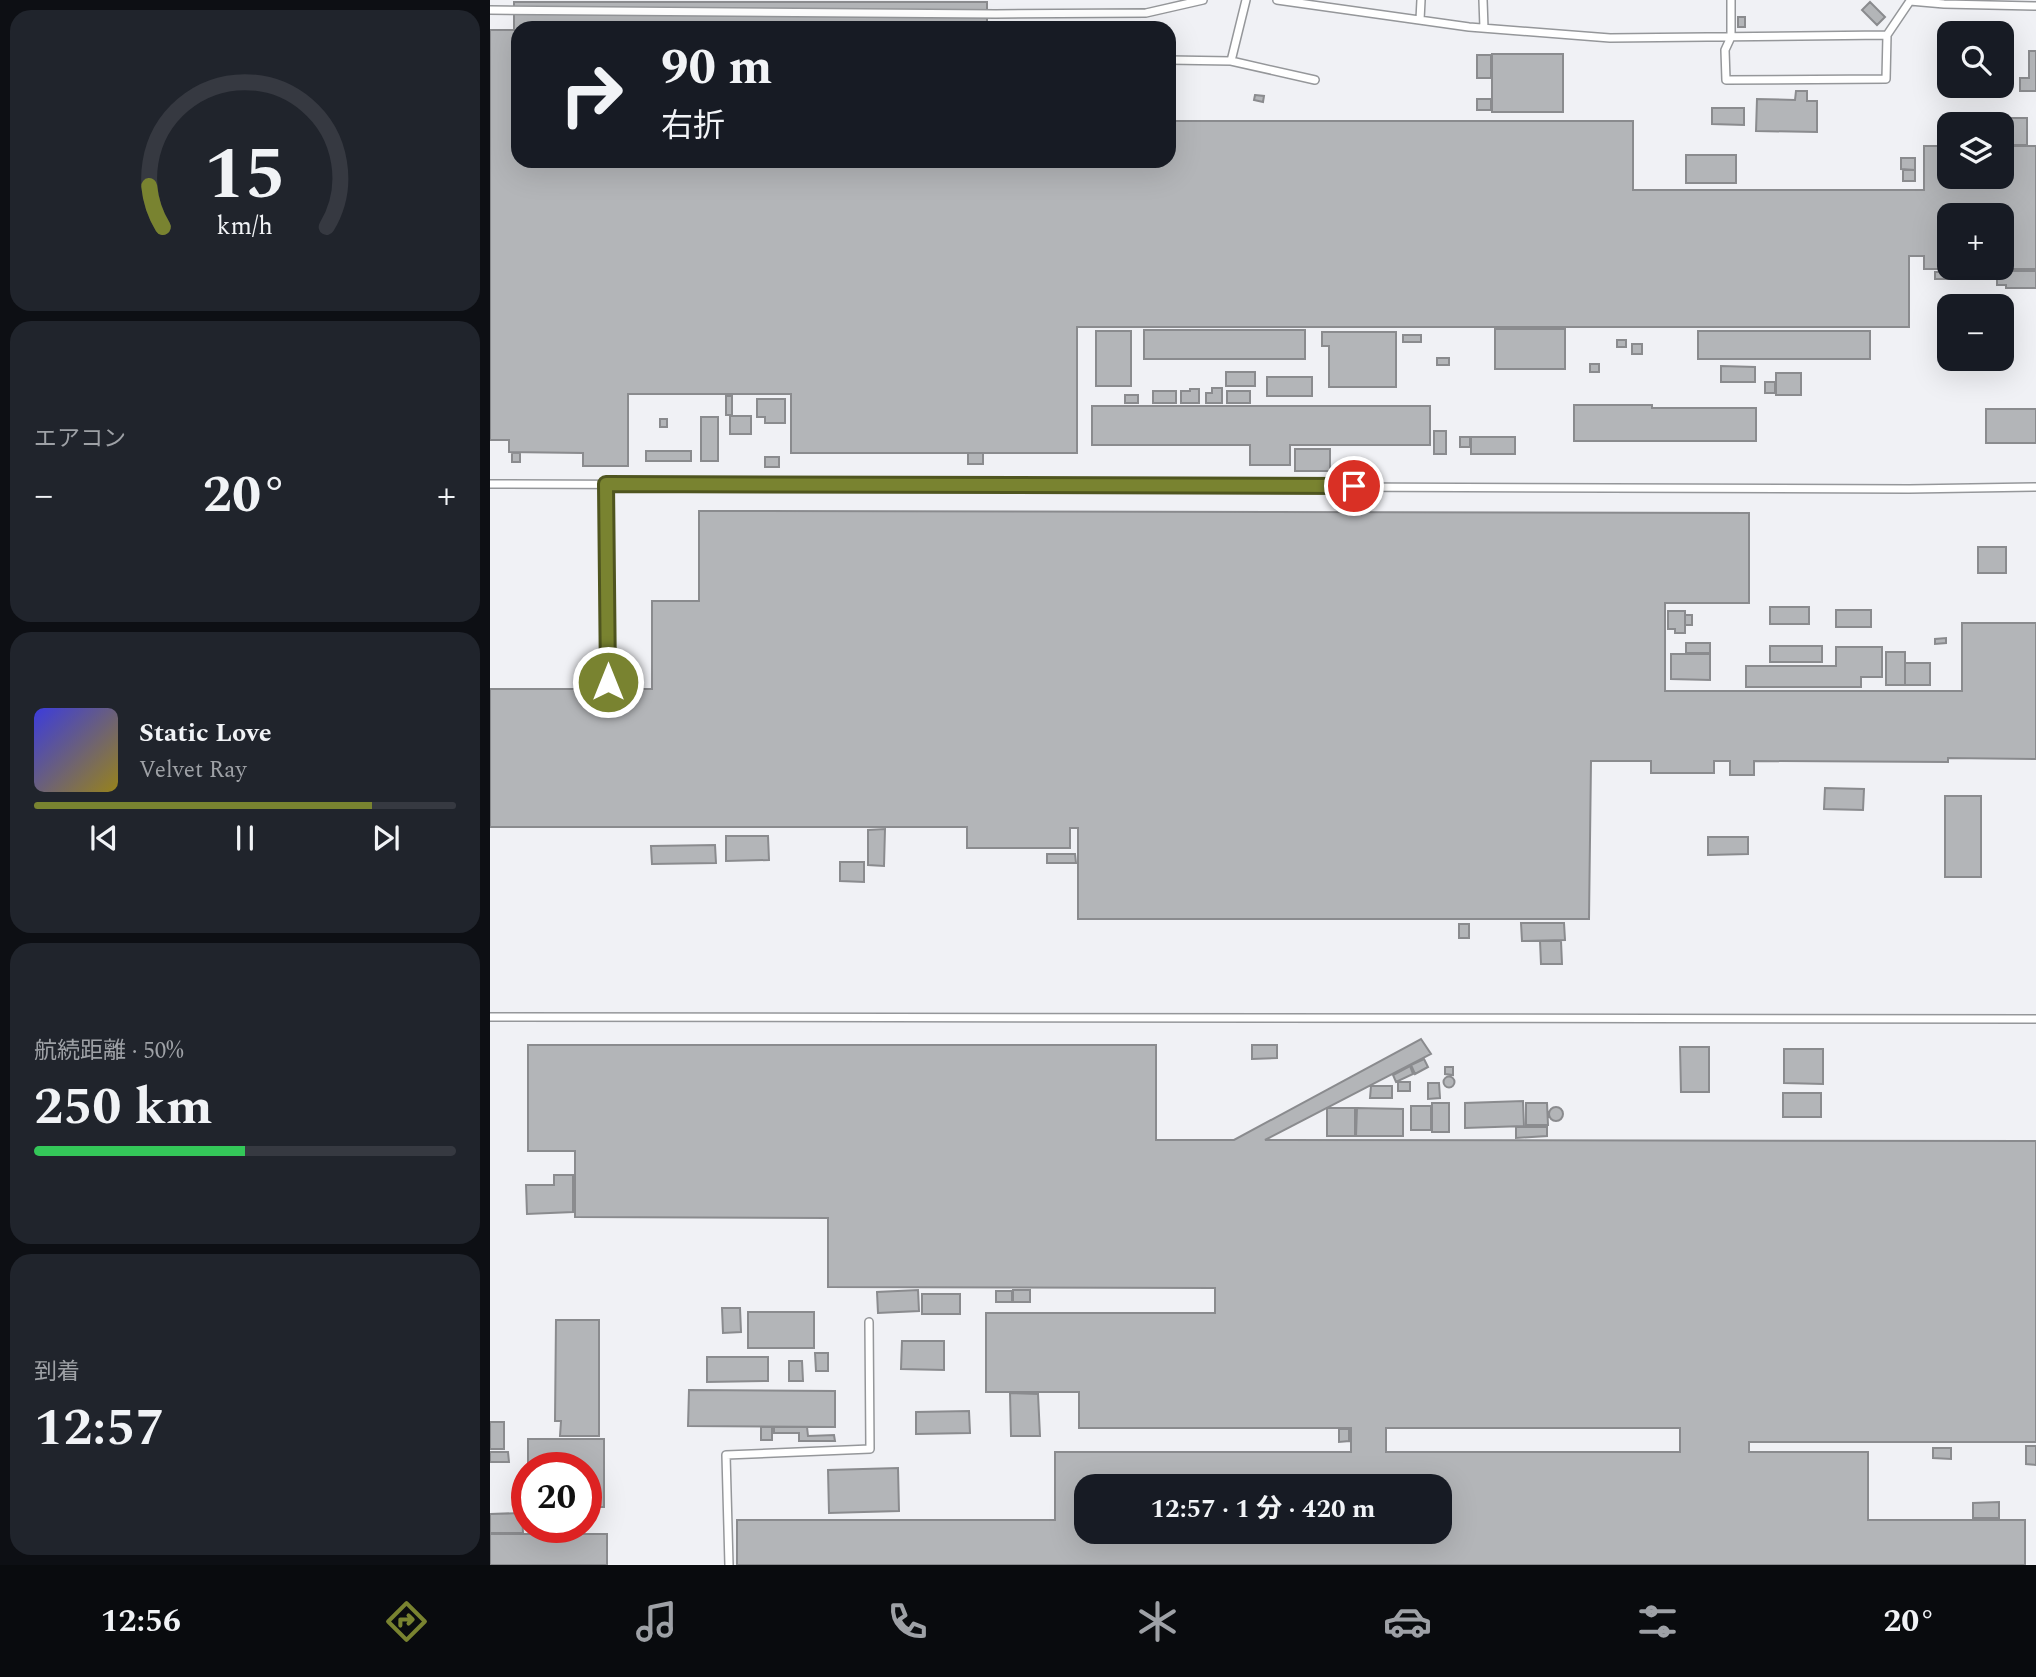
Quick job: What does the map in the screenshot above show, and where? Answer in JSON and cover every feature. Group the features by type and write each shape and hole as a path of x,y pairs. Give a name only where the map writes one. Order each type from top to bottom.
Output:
{"lane":[{"path":"490,10 1146,13 1203,0"},
{"path":"1231,61 1246,0"},
{"path":"1277,0 1484,28 1610,38 1887,35"},
{"path":"1420,20 1421,0"},
{"path":"1483,0 1484,28"},
{"path":"1731,0 1731,37 1725,50 1726,80 1886,79 1887,35 1910,1 2036,6"},
{"path":"1176,60 1231,61 1315,80"},
{"path":"490,484 2036,488"},
{"path":"606,484 608,682"},
{"path":"490,1017 2036,1019"},
{"path":"729,1565 726,1455 870,1449 869,1322"}],"building":[{"path":"514,2 987,2 987,21 514,21"},
{"path":"1870,2 1885,17 1877,25 1862,10"},
{"path":"1738,17 1745,17 1745,27 1738,27"},
{"path":"490,30 511,30 511,168 1176,168 1176,121 1633,121 1633,190 1924,190 1924,146 1937,146 1937,189 2014,189 2014,146 2036,146 2036,269 2014,269 2014,203 1937,203 1937,269 1924,269 1924,256 1909,256 1909,327 1077,327 1077,453 791,453 791,394 628,394 628,466 583,466 583,453 509,452 509,440 490,440"},
{"path":"2029,51 2036,51 2036,91 2020,91 2020,78 2029,78"},
{"path":"1492,54 1563,54 1563,112 1492,112"},
{"path":"1477,55 1491,55 1491,78 1477,78"},
{"path":"1796,91 1807,91 1807,101 1817,101 1817,132 1756,131 1757,99 1795,100"},
{"path":"1255,95 1264,96 1263,102 1254,100"},
{"path":"1477,99 1491,99 1491,110 1477,110"},
{"path":"1712,108 1744,108 1744,125 1712,124"},
{"path":"2014,118 2027,118 2027,145 2014,145"},
{"path":"1686,155 1736,155 1736,183 1686,183"},
{"path":"1901,158 1915,158 1915,170 1901,169"},
{"path":"1903,170 1915,170 1915,181 1903,181"},
{"path":"2014,271 2036,271 2036,288 2006,288 2006,285 1997,285 1997,280 2014,280"},
{"path":"1495,329 1565,329 1565,369 1495,369"},
{"path":"1144,330 1305,330 1305,359 1144,359"},
{"path":"1096,331 1131,331 1131,386 1096,386"},
{"path":"1698,331 1870,331 1870,359 1698,359"},
{"path":"1322,332 1396,332 1396,387 1329,387 1329,346 1322,346"},
{"path":"1403,335 1421,335 1421,342 1403,342"},
{"path":"1617,340 1626,340 1626,347 1617,347"},
{"path":"1632,344 1642,344 1642,354 1632,354"},
{"path":"1437,358 1449,358 1449,365 1437,365"},
{"path":"1590,364 1599,364 1599,372 1590,372"},
{"path":"1721,366 1755,367 1755,382 1721,382"},
{"path":"1226,372 1255,372 1255,386 1226,386"},
{"path":"1776,373 1801,373 1801,395 1776,395"},
{"path":"1267,377 1312,377 1312,396 1267,396"},
{"path":"1765,382 1775,382 1775,393 1765,393"},
{"path":"1212,388 1222,388 1222,403 1206,403 1206,393 1212,393"},
{"path":"1199,389 1199,403 1181,403 1181,391"},
{"path":"1153,391 1176,391 1176,403 1153,403"},
{"path":"1227,391 1250,391 1250,403 1227,403"},
{"path":"1125,395 1138,395 1138,403 1125,403"},
{"path":"726,396 732,396 732,415 726,415"},
{"path":"757,399 785,399 785,423 765,423 765,417 757,417"},
{"path":"1574,405 1756,408 1756,441 1574,441"},
{"path":"1092,406 1430,406 1430,445 1290,445 1290,465 1250,465 1250,445 1092,445"},
{"path":"1986,409 2036,409 2036,443 1986,443"},
{"path":"730,416 751,416 751,434 730,434"},
{"path":"701,417 718,417 718,461 701,461"},
{"path":"660,419 667,419 667,427 660,427"},
{"path":"1434,431 1446,431 1446,454 1434,454"},
{"path":"1460,437 1470,437 1470,447 1460,447"},
{"path":"1471,437 1515,437 1515,454 1471,454"},
{"path":"1295,449 1330,449 1330,471 1295,471"},
{"path":"646,451 691,451 691,461 646,461"},
{"path":"512,453 520,453 520,462 512,462"},
{"path":"968,453 983,453 983,464 968,464"},
{"path":"765,457 779,457 779,467 765,467"},
{"path":"699,511 1749,513 1749,603 1665,603 1665,691 1962,691 1962,623 2036,623 2036,759 1948,758 1948,762 1754,761 1754,775 1730,775 1730,761 1714,761 1714,773 1651,773 1651,761 1591,761 1589,919 1078,919 1078,828 1070,828 1070,848 967,848 967,827 490,827 490,689 652,689 652,601 699,601"},
{"path":"1978,547 2006,547 2006,573 1978,573"},
{"path":"1770,607 1809,607 1809,624 1770,624"},
{"path":"1836,610 1871,610 1871,627 1836,627"},
{"path":"1668,611 1685,611 1685,633 1675,633 1675,629 1668,629"},
{"path":"1685,615 1692,615 1692,625 1685,625"},
{"path":"1946,638 1946,643 1935,644 1935,639"},
{"path":"1686,643 1710,643 1710,653 1686,653"},
{"path":"1770,646 1822,646 1822,662 1770,662"},
{"path":"1836,647 1882,647 1882,677 1861,677 1861,687 1746,687 1746,666 1836,666"},
{"path":"1886,652 1905,652 1905,685 1886,685"},
{"path":"1671,654 1710,654 1710,680 1671,679"},
{"path":"1905,663 1930,663 1930,685 1905,685"},
{"path":"1825,788 1864,789 1863,810 1824,809"},
{"path":"1945,796 1981,796 1981,877 1945,877"},
{"path":"885,829 884,866 868,865 868,830"},
{"path":"726,836 768,836 769,860 726,861"},
{"path":"1708,837 1748,837 1748,854 1708,855"},
{"path":"715,845 716,863 652,864 651,846"},
{"path":"1047,854 1075,854 1076,863 1047,863"},
{"path":"840,862 864,862 864,882 840,881"},
{"path":"1521,923 1564,923 1565,940 1522,941"},
{"path":"1459,924 1469,924 1469,938 1459,938"},
{"path":"1540,941 1561,941 1562,964 1541,964"},
{"path":"1421,1039 1431,1054 1265,1140 2036,1141 2036,1442 1749,1442 1749,1452 1868,1452 1868,1520 2025,1520 2025,1565 737,1565 737,1520 1055,1520 1055,1452 1351,1452 1351,1428 1079,1428 1079,1392 986,1392 986,1313 1215,1313 1215,1288 828,1287 828,1218 575,1217 575,1151 528,1151 528,1045 1156,1045 1156,1140 1234,1140","holes":["1386,1428 1680,1428 1680,1452 1386,1452"]},
{"path":"1252,1045 1277,1045 1277,1058 1252,1059"},
{"path":"1680,1047 1709,1047 1709,1092 1681,1092"},
{"path":"1784,1049 1823,1049 1823,1084 1784,1083"},
{"path":"1424,1059 1428,1067 1415,1074 1411,1065"},
{"path":"1410,1066 1413,1074 1396,1082 1393,1075"},
{"path":"1445,1067 1453,1067 1453,1075 1445,1074"},
{"path":"1449,1077 1453,1078 1453,1086 1449,1087 1445,1086 1444,1082 1445,1078"},
{"path":"1398,1082 1410,1082 1410,1091 1398,1091"},
{"path":"1428,1083 1439,1083 1440,1098 1428,1099"},
{"path":"1371,1086 1392,1086 1392,1098 1370,1098"},
{"path":"1783,1093 1821,1093 1821,1117 1783,1117"},
{"path":"1523,1101 1524,1126 1465,1128 1465,1103"},
{"path":"1432,1103 1449,1103 1449,1132 1432,1132"},
{"path":"1526,1103 1547,1103 1548,1125 1526,1125"},
{"path":"1411,1106 1431,1106 1431,1130 1411,1130"},
{"path":"1553,1107 1559,1107 1563,1114 1559,1121 1553,1121 1549,1117 1549,1111"},
{"path":"1327,1108 1355,1108 1355,1136 1327,1136"},
{"path":"1357,1108 1403,1109 1403,1136 1356,1136"},
{"path":"1516,1127 1547,1127 1547,1136 1516,1138"},
{"path":"554,1175 573,1175 573,1212 527,1214 526,1185 554,1185"},
{"path":"918,1290 919,1311 878,1313 877,1292"},
{"path":"1013,1290 1030,1290 1030,1302 1013,1302"},
{"path":"996,1291 1012,1291 1012,1302 996,1302"},
{"path":"922,1294 960,1294 960,1314 922,1314"},
{"path":"722,1308 740,1308 741,1332 723,1333"},
{"path":"748,1312 814,1312 814,1348 748,1348"},
{"path":"556,1320 599,1320 599,1436 560,1436 561,1421 555,1421"},
{"path":"902,1341 944,1341 944,1370 901,1369"},
{"path":"815,1353 828,1353 828,1371 816,1371"},
{"path":"707,1357 768,1357 768,1381 707,1382"},
{"path":"789,1361 802,1361 803,1381 789,1381"},
{"path":"689,1390 835,1391 835,1427 688,1426"},
{"path":"1010,1393 1038,1394 1040,1436 1011,1436"},
{"path":"969,1411 970,1433 916,1434 916,1412"},
{"path":"490,1422 504,1422 504,1449 490,1449"},
{"path":"761,1427 772,1427 772,1440 761,1440"},
{"path":"774,1427 807,1427 808,1436 834,1435 835,1441 799,1441 799,1433 774,1433"},
{"path":"1339,1429 1349,1429 1349,1441 1339,1442"},
{"path":"528,1439 604,1439 604,1507 602,1452 528,1452"},
{"path":"2026,1446 2036,1446 2036,1465 2026,1464"},
{"path":"1933,1448 1951,1448 1951,1459 1933,1458"},
{"path":"490,1452 508,1452 509,1462 490,1462"},
{"path":"898,1468 899,1511 829,1513 828,1470"},
{"path":"1999,1502 1999,1518 1973,1518 1973,1503"},
{"path":"511,1513 511,1533 490,1533 490,1514"},
{"path":"490,1534 511,1534 511,1543 602,1543 602,1534 607,1534 607,1565 490,1565"}],"route":[{"path":"608,682 606,484 1354,486"}]}
